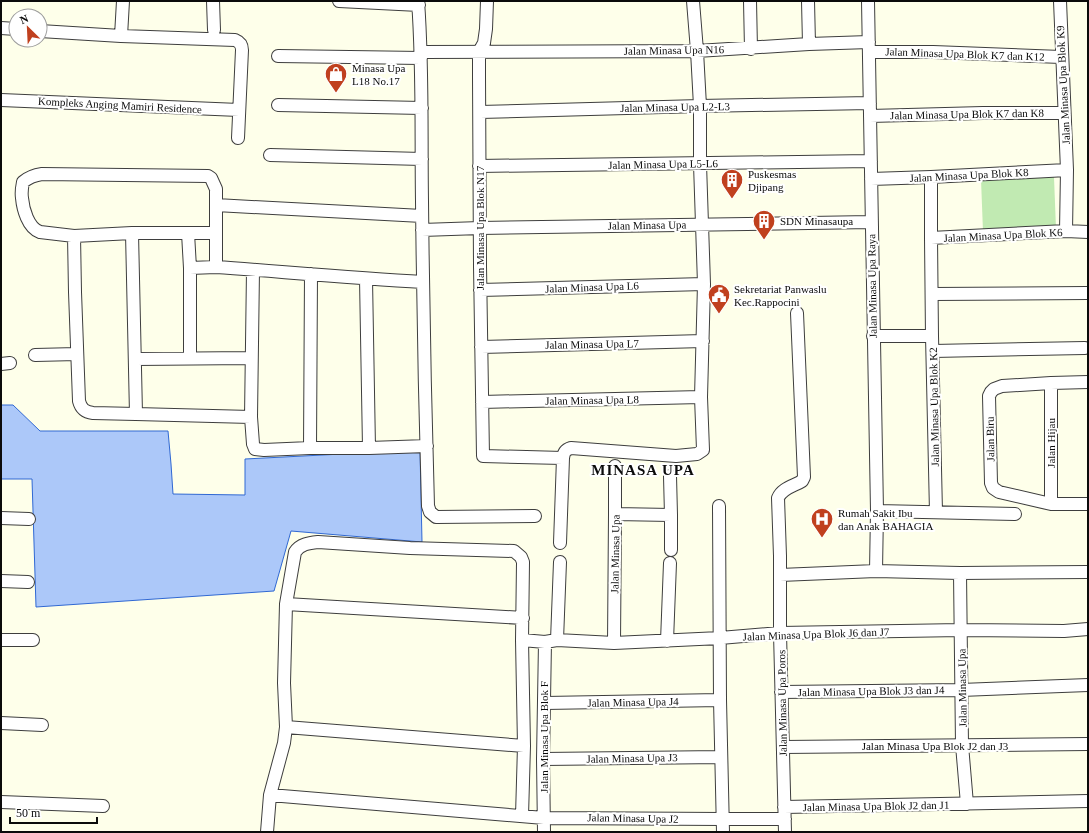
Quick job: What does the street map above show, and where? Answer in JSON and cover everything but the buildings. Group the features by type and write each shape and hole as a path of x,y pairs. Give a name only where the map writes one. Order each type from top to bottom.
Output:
{"street":[{"path":"121,36 123,1"},
{"path":"213,1 214,30"},
{"path":"339,1 418,3 421,55 422,230 428,506 430,512 432,515 436,516 535,516"},
{"name":"Jalan Minasa Upa Blok N17","path":"487,1 484,43 479,52 480,290 483,456 563,458"},
{"path":"560,542 563,458 565,451 571,448 676,456 697,454 703,450 704,447 702,397 704,284 700,164 700,106 693,1"},
{"path":"750,1 751,49"},
{"path":"808,1 809,44"},
{"path":"868,1 875,1"},
{"name":"Jalan Minasa Upa Raya","path":"868,1 877,511 876,571"},
{"name":"Jalan Minasa Upa Blok K9","path":"1060,1 1067,170 1066,232"},
{"path":"48,31 238,41 242,46 238,138"},
{"name":"Jalan Minasa Upa N16","path":"278,56 421,55 479,52 697,51 751,49 809,44 869,47"},
{"name":"Jalan Minasa Upa Blok K7 dan K12","path":"869,47 948,53 1062,58"},
{"name":"Kompleks Anging Mamiri Residence","path":"1,100 239,110"},
{"name":"Jalan Minasa Upa L2-L3","path":"480,112 870,103"},
{"path":"278,105 422,108"},
{"name":"Jalan Minasa Upa Blok K7 dan K8","path":"870,116 983,113 1064,113"},
{"path":"270,155 422,159"},
{"name":"Jalan Minasa Upa L5-L6","path":"479,166 871,161"},
{"name":"Jalan Minasa Upa Blok K8","path":"871,179 1067,170"},
{"path":"215,234 132,233 74,236 36,230 27,218 22,200 23,182 35,175 42,174 208,176 212,178 215,186 216,267"},
{"name":"Jalan Minasa Upa Blok K6","path":"931,177 931,238 1088,232"},
{"path":"216,205 422,216"},
{"name":"Jalan Minasa Upa","path":"422,230 871,222"},
{"path":"132,233 136,414"},
{"path":"188,234 190,268 190,358"},
{"path":"74,236 74,292 80,406 88,413 251,417"},
{"path":"931,238 932,336"},
{"path":"190,268 216,267 423,282"},
{"path":"253,270 251,417 254,444 256,449 427,446"},
{"path":"310,448 311,274"},
{"path":"366,279 368,448"},
{"name":"Jalan Minasa Upa L6","path":"480,290 704,284"},
{"path":"932,294 1088,293"},
{"name":"Jalan Minasa Upa Poros","path":"785,832 778,498 783,490 802,481 804,477 797,313"},
{"name":"Jalan Minasa Upa Blok K2","path":"873,336 932,336 936,512"},
{"name":"Jalan Minasa Upa L7","path":"481,346 703,341"},
{"path":"933,351 1085,348"},
{"path":"35,356 77,354"},
{"path":"135,359 251,358"},
{"name":"Jalan Biru","path":"1088,382 1002,386 994,389 989,396 991,483 993,488 999,492 1051,504 1088,504"},
{"name":"Jalan Hijau","path":"1051,504 1052,383"},
{"name":"Jalan Minasa Upa L8","path":"482,402 702,397"},
{"name":"Jalan Minasa Upa","path":"614,643 616,514 615,466"},
{"path":"670,476 666,515 671,550"},
{"path":"719,506 720,700 723,832"},
{"path":"877,511 1015,514"},
{"path":"616,514 666,515"},
{"path":"1,518 29,519"},
{"path":"267,832 270,795 284,743 286,727 284,683 286,604 295,552 297,548 309,542 410,548 514,551 518,554 523,562 522,640 524,746 522,816"},
{"path":"557,640 560,562"},
{"path":"667,641 670,563"},
{"path":"780,575 876,571 960,573 1088,572"},
{"name":"Jalan Minasa Upa","path":"960,573 962,745 967,804"},
{"path":"1,581 28,582"},
{"path":"286,604 523,618"},
{"name":"Jalan Minasa Upa Blok J6 dan J7","path":"522,640 545,642 557,640 614,643 720,638 780,633 961,630 1064,631 1088,629"},
{"path":"1,640 33,640"},
{"name":"Jalan Minasa Upa Blok F","path":"544,832 543,759 545,642"},
{"name":"Jalan Minasa Upa Blok J3 dan J4","path":"781,692 961,690 1088,685"},
{"name":"Jalan Minasa Upa J4","path":"545,703 720,700"},
{"path":"1,723 42,725"},
{"path":"286,727 524,746"},
{"name":"Jalan Minasa Upa Blok J2 dan J3","path":"783,747 1088,744"},
{"name":"Jalan Minasa Upa J3","path":"543,759 722,757"},
{"name":"Jalan Minasa Upa J2","path":"270,795 544,818 723,819"},
{"name":"Jalan Minasa Upa Blok J2 dan J1","path":"723,819 785,813 967,804 1088,801"},
{"path":"1,802 103,806"}],"green space":[{"path":"1054,177 1056,229 983,232 981,179"}],"water":[{"path":"1,405 13,405 40,431 168,431 173,494 245,495 245,459 420,450 422,542 291,531 274,591 36,607 32,479 1,479"}],"place":[{"name":"Minasa Upa L18 No.17","path":"336,94"},
{"name":"Puskesmas Djipang","path":"732,200"},
{"name":"SDN Minasaupa","path":"764,240"},
{"name":"Sekretariat Panwaslu Kec.Rappocini","path":"719,314"},
{"name":"Rumah Sakit Ibu dan Anak BAHAGIA","path":"822,538"}],"district":[{"name":"MINASA UPA","path":"643,470"}]}
